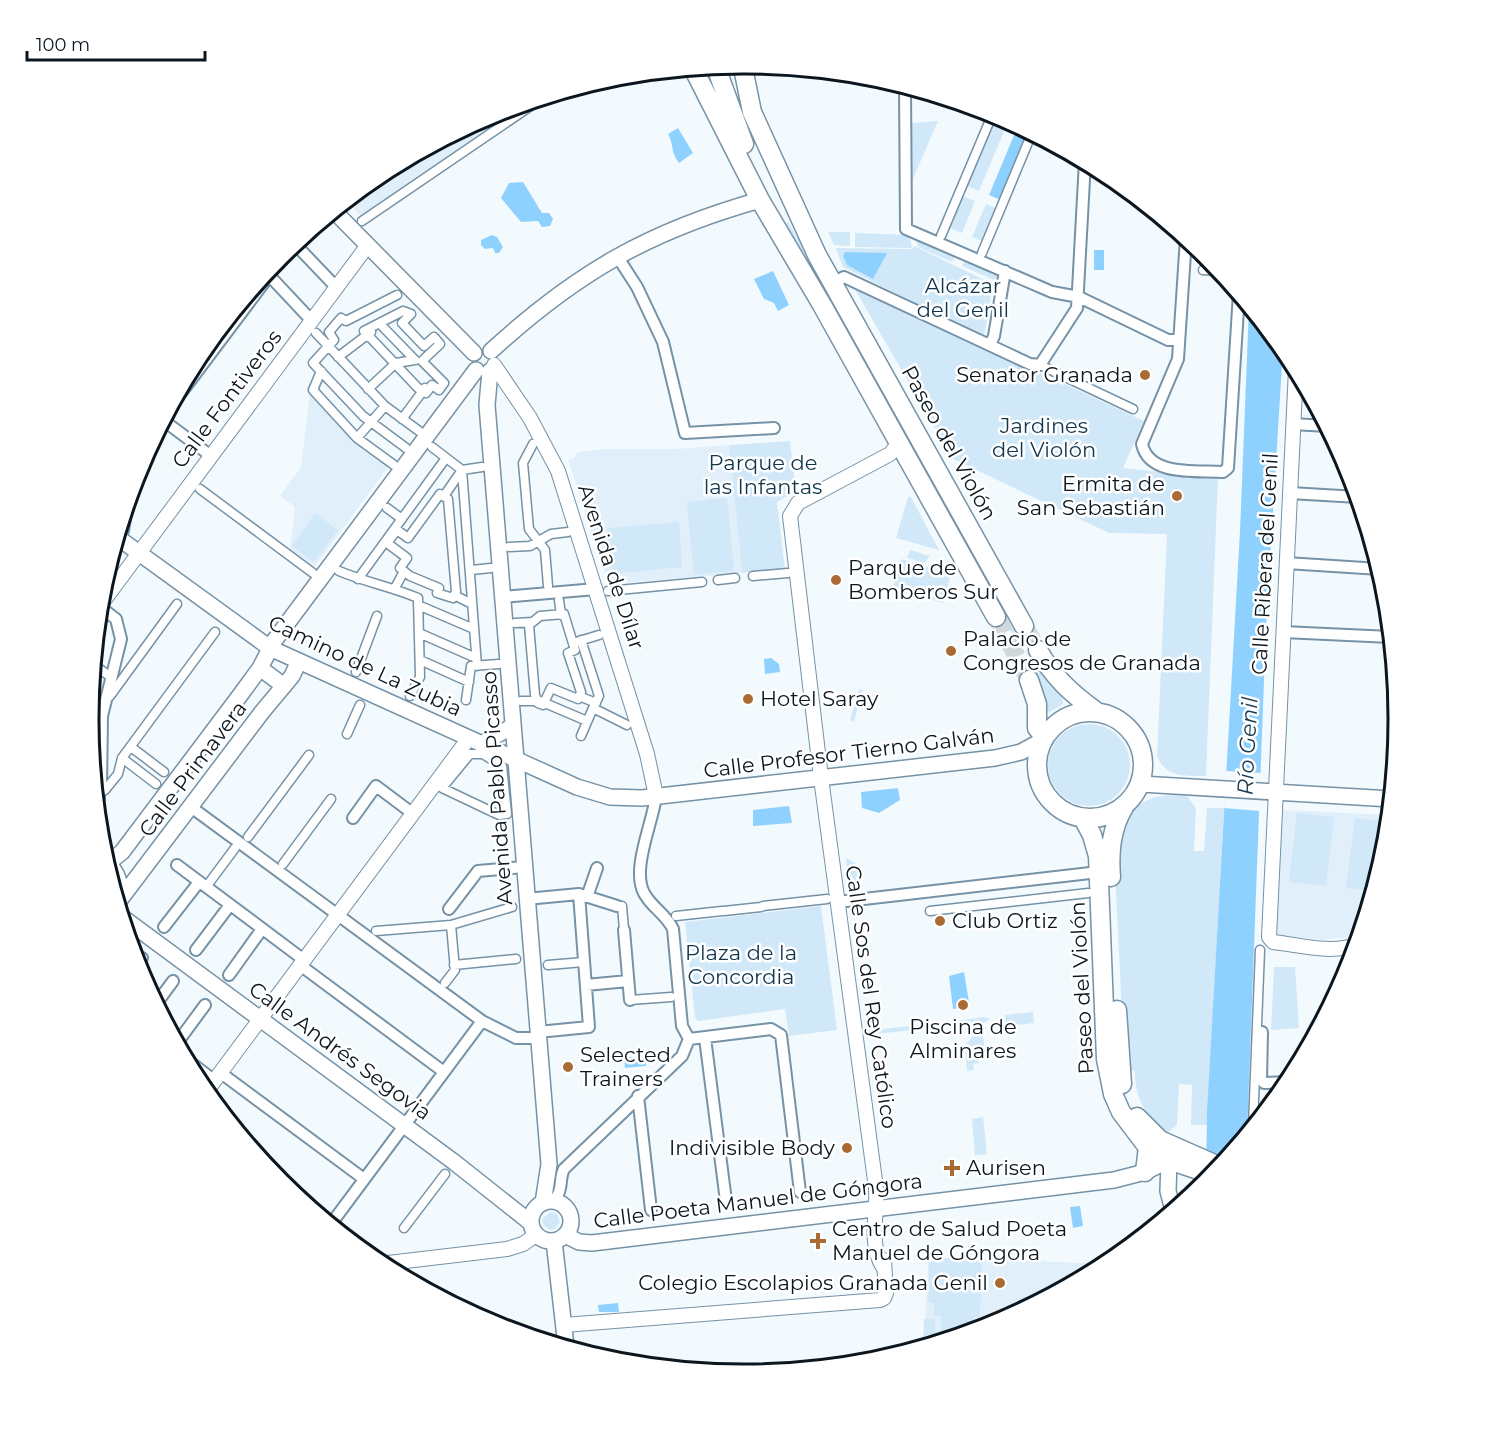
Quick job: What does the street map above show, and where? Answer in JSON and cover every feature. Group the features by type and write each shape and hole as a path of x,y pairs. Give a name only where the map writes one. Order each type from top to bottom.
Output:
{"main road":[{"name":"Paseo del Violón","path":"723,74 777,194 798,231 834,282 1024,626"},
{"name":"Paseo del Violón","path":"723,74 750,158 813,281 822,306"},
{"name":"Paseo del Violón","path":"744,74 752,112 817,255"},
{"name":"Paseo del Violón","path":"697,75 760,200 996,617"},
{"name":"Calle Primavera","path":"114,857 122,852 261,668 270,648 486,366 553,298 616,256 667,230 760,200"},
{"path":"339,216 368,245"},
{"name":"Avenida Pablo Picasso","path":"368,245 474,353 471,361 486,366 478,378 487,405 526,899 553,1200"},
{"path":"899,443 909,419"},
{"name":"Camino de La Zubia","path":"123,543 270,648 515,760 595,793 627,798 656,796"},
{"path":"1038,650 1051,672 1071,693 1097,712 1122,722 1139,744 1143,757 1140,783 1124,807 1097,819 1083,818 1059,808 1042,788 1037,771 1038,753 1044,739 1055,725 1068,717 1097,712"},
{"name":"Calle Primavera","path":"123,895 261,712 284,686 299,661"},
{"path":"261,668 284,686"},
{"path":"1029,680 1037,704 1037,728 1044,739"},
{"path":"241,694 253,699 261,712"},
{"path":"475,741 513,726"},
{"name":"Calle Profesor Tierno Galván","path":"656,796 995,758 1021,752 1044,739"},
{"path":"1140,783 1383,799"},
{"name":"Paseo del Violón","path":"1124,807 1115,822 1110,858 1120,1072 1129,1104 1149,1140"},
{"name":"Paseo del Violón","path":"1083,818 1092,835 1098,856 1108,1078 1121,1112 1169,1160 1206,1165"},
{"name":"Calle Andrés Segovia","path":"133,925 405,1125 533,1229"},
{"name":"Paseo del Violón","path":"1149,1140 1160,1140 1206,1165"},
{"path":"1145,1172 1149,1140"},
{"path":"1171,1201 1168,1191 1169,1160 1206,1165"},
{"name":"Calle Poeta Manuel de Góngora","path":"559,1238 592,1243 876,1215 1123,1179 1145,1172 1169,1160"},
{"path":"553,1200 570,1215 570,1225 559,1238 545,1240 533,1229 534,1210 553,1200"},
{"path":"559,1238 565,1338"}],"street":[{"path":"905,94 906,229 1060,295 1079,297 1168,340 1179,340"},
{"path":"362,221 517,115"},
{"path":"941,236 989,123"},
{"path":"982,253 1029,140"},
{"path":"1040,365 1074,316 1079,297 1085,171"},
{"name":"Calle Fontiveros","path":"112,590 211,456 314,327 337,288 368,245"},
{"path":"1185,249 1178,359 1151,418 1142,444 1144,454 1156,465 1223,472 1228,468 1238,306"},
{"path":"301,250 337,288"},
{"path":"616,256 642,296 663,342 685,433 774,428"},
{"path":"1203,270 1207,270"},
{"path":"990,345 994,336 1005,271"},
{"path":"834,282 844,277 1132,409"},
{"path":"272,279 314,327 328,347 368,389 385,406 419,431"},
{"path":"397,295 346,321 341,318 329,332 334,340 313,363 371,422 406,448"},
{"path":"409,311 403,311 364,331 422,391 426,393 432,385 439,390 445,389"},
{"path":"338,357 367,334 409,311"},
{"path":"409,311 411,314 402,323 424,346 434,337 440,344 422,361 444,383 445,389"},
{"path":"382,326 432,379 445,389"},
{"path":"368,389 396,363 415,360 437,340"},
{"name":"Avenida de Dílar","path":"486,366 548,448 602,590 654,777 656,796"},
{"path":"321,371 313,390 357,438 394,465"},
{"path":"402,419 432,379"},
{"name":"Calle Ribera del Genil","path":"1254,1112 1265,945 1268,793 1283,632 1295,385"},
{"path":"357,438 385,406"},
{"path":"170,424 211,456"},
{"path":"1293,424 1318,425"},
{"name":"Calle Sos del Rey Católico","path":"564,1325 884,1298 883,1267 878,1260 873,1225 876,1215 832,901 821,778 790,516 798,503 890,454 899,443"},
{"path":"533,444 523,463 529,529 545,550 548,586"},
{"path":"432,447 462,470 477,662"},
{"path":"358,579 446,458"},
{"path":"444,496 462,470 482,466"},
{"path":"200,489 313,573"},
{"path":"1290,493 1348,496"},
{"path":"454,596 448,499 440,494 408,538 397,530 387,543 407,558 400,568 404,571 439,588 437,593 449,598 454,596 472,604"},
{"path":"387,508 402,519"},
{"path":"509,547 530,546 551,534 568,532"},
{"path":"452,546 468,544"},
{"path":"1286,562 1371,568"},
{"path":"471,570 491,568"},
{"path":"339,571 358,579 395,588 418,598 420,677 410,696"},
{"path":"395,588 404,571"},
{"path":"503,597 788,573"},
{"path":"559,600 561,615"},
{"path":"110,696 177,604"},
{"path":"418,605 474,629"},
{"path":"101,773 102,716 121,639 116,620 108,614"},
{"path":"515,623 532,622 540,616 564,615 599,696 581,736"},
{"name":"Camino de La Zubia","path":"356,672 377,616"},
{"path":"532,622 530,633 541,701"},
{"path":"105,790 118,774 122,758 215,632"},
{"path":"1283,632 1383,637"},
{"path":"419,633 477,662 499,664"},
{"path":"577,642 599,635"},
{"path":"541,701 552,688 578,699 581,692 568,653 575,651 577,642"},
{"path":"420,660 469,682"},
{"path":"466,700 471,666 477,662"},
{"path":"101,670 108,675"},
{"path":"579,696 627,725"},
{"path":"521,701 541,701 587,721"},
{"name":"Camino de La Zubia","path":"347,734 360,705"},
{"path":"212,1084 437,779 475,741"},
{"path":"131,747 165,772"},
{"path":"470,754 483,754 502,766 507,814 499,815 451,793 442,788 464,758 470,754"},
{"path":"248,837 309,755"},
{"path":"122,758 156,784"},
{"path":"353,818 376,786 412,813"},
{"path":"656,796 640,875 645,895 662,912 673,929 682,1026 689,1040"},
{"path":"284,864 331,800"},
{"path":"191,807 482,1021 516,1038 589,1028 584,962 583,896 597,868"},
{"path":"164,927 236,848"},
{"path":"177,865 204,883 444,1072"},
{"path":"449,909 478,872 524,867"},
{"path":"676,916 1099,872"},
{"path":"930,912 1088,893"},
{"path":"526,899 583,896 619,906 624,930 630,1000 671,997"},
{"path":"196,950 230,905"},
{"path":"376,932 451,925 512,907"},
{"path":"445,983 455,970 451,925"},
{"path":"229,975 262,929"},
{"path":"1265,945 1345,951"},
{"path":"454,964 516,960"},
{"path":"548,965 584,962"},
{"path":"162,996 173,981"},
{"path":"586,985 628,981"},
{"path":"182,1036 205,1005"},
{"path":"336,1218 482,1021"},
{"path":"689,1040 771,1029 777,1030 781,1035 800,1192"},
{"path":"1262,1032 1260,1077 1263,1083 1276,1083"},
{"path":"705,1038 726,1202"},
{"path":"553,1200 561,1190 560,1176 564,1169 682,1056 689,1040"},
{"path":"201,1068 364,1179"},
{"path":"638,1096 651,1210"},
{"path":"404,1228 445,1174"},
{"path":"399,1263 507,1249 523,1244 533,1229"}],"shaded area":[{"path":"501,121 361,216 352,207 385,182 458,140"},
{"path":"310,393 361,448 388,467 315,566 290,549 295,507 280,496 301,467"},
{"path":"729,445 742,573 609,584 568,460 574,458 578,452 604,449 676,449"},
{"path":"1282,810 1381,815 1367,885 1349,939 1324,940 1275,935"},
{"name":"Colegio Escolapios Granada Genil","path":"929,1258 1088,1263 1029,1297 990,1314 924,1338"}],"green space":[{"path":"938,121 909,188 910,123"},
{"path":"993,124 1005,129 979,191 967,186"},
{"path":"963,196 975,201 962,233 950,228"},
{"path":"986,204 998,209 984,242 972,237"},
{"path":"788,222 848,326 844,328 786,223"},
{"path":"828,232 850,232 850,246 834,245"},
{"path":"855,233 909,235 912,246 911,248 855,247"},
{"path":"915,237 956,254 952,262 918,247"},
{"name":"Alcázar del Genil","path":"914,246 993,284 984,337 843,267 836,248 912,249"},
{"path":"966,259 1000,274 994,280 962,266"},
{"name":"Jardines del Violón","path":"853,286 1144,421 1123,468 1218,478 1206,776 1171,772 1157,756 1167,534 1109,533 953,459"},
{"path":"855,336 897,413 892,416 849,339"},
{"name":"Parque de las Infantas","path":"790,441 796,491 777,502 785,569 742,573 729,445"},
{"path":"923,458 1019,629 1016,641 917,461"},
{"path":"908,497 911,497 939,550 896,538"},
{"path":"727,498 734,571 694,575 687,502"},
{"path":"315,513 338,530 314,562 292,546"},
{"path":"679,522 682,567 611,574 607,528"},
{"path":"910,550 930,556 924,563 907,558"},
{"path":"901,559 951,574 943,603 893,588"},
{"path":"1037,662 1062,695 1063,704 1048,713 1030,667"},
{"path":"859,689 863,690 854,722 850,720"},
{"path":"1089,724 1105,727 1118,736 1127,749 1130,765 1127,781 1118,794 1105,803 1089,806 1073,803 1060,794 1051,781 1048,765 1051,749 1060,736 1073,727"},
{"path":"1187,796 1196,808 1194,851 1204,851 1207,808 1224,808 1207,1125 1191,1125 1192,1085 1179,1084 1177,1125 1167,1133 1147,1113 1139,1098 1135,1071 1125,1070 1115,875 1118,835 1128,813 1137,805 1155,797"},
{"path":"1297,813 1334,817 1326,886 1289,882"},
{"path":"1355,818 1380,821 1365,890 1346,888"},
{"path":"846,858 857,864 860,888 849,889"},
{"name":"Plaza de la Concordia","path":"821,906 837,1030 789,1036 785,1009 698,1021 695,1018 685,922"},
{"path":"1274,967 1295,967 1299,1028 1271,1030"},
{"path":"1033,1012 1034,1023 1006,1026 1005,1015"},
{"path":"984,1017 990,1019 983,1023 940,1027 940,1023"},
{"path":"935,1023 936,1028 874,1034 874,1030"},
{"path":"977,1032 983,1032 985,1054 979,1055 979,1063 973,1064 974,1070 967,1071 965,1045"},
{"path":"983,1117 987,1154 975,1155 972,1119"},
{"path":"551,1212 557,1214 560,1222 555,1229 550,1230 543,1225 542,1219"},
{"path":"929,1258 982,1259 980,1317 974,1317 974,1320 941,1332 941,1316 934,1316 934,1303 928,1302"},
{"path":"924,1319 935,1319 935,1334 923,1338"}],"water":[{"path":"678,128 693,153 679,163 674,155 668,134"},
{"path":"1015,134 1027,139 1001,200 989,195"},
{"path":"523,182 542,213 549,213 553,219 550,226 542,227 538,221 521,222 501,198 509,183"},
{"path":"492,235 497,237 503,247 499,253 495,253 493,248 485,249 481,245 481,240"},
{"path":"1094,250 1104,250 1104,270 1094,270"},
{"path":"845,252 887,253 873,279 847,265 843,256"},
{"path":"773,271 789,305 778,311 774,303 764,299 754,279"},
{"name":"Río Genil","path":"1249,318 1282,363 1266,627 1248,1120 1206,1168 1207,1112 1240,531"},
{"path":"771,658 779,664 780,672 765,674 764,659"},
{"path":"898,788 900,800 879,813 862,808 861,792"},
{"path":"789,806 792,823 753,826 753,810"},
{"path":"964,972 969,1002 965,1007 953,1009 949,976"},
{"path":"645,1056 646,1066 625,1068 624,1058"},
{"path":"1080,1206 1083,1226 1073,1228 1070,1207"},
{"path":"618,1303 619,1312 599,1312 598,1305"}],"pier":[{"path":"1226,771 1262,773 1260,811 1224,808"}],"tunnel":[{"path":"996,617 1029,680"},
{"path":"1024,626 1038,650"}],"place":[{"name":"Senator Granada","path":"1145,375"},
{"name":"Ermita de San Sebastián","path":"1177,496"},
{"name":"Parque de Bomberos Sur","path":"836,580"},
{"name":"Palacio de Congresos de Granada","path":"951,651"},
{"name":"Hotel Saray","path":"748,699"},
{"name":"Club Ortiz","path":"940,921"},
{"name":"Piscina de Alminares","path":"963,1005"},
{"name":"Selected Trainers","path":"568,1067"},
{"name":"Indivisible Body","path":"847,1148"},
{"name":"Aurisen","path":"952,1168"},
{"name":"Centro de Salud Poeta Manuel de Góngora","path":"818,1241"},
{"name":"Colegio Escolapios Granada Genil","path":"1000,1283"}]}
